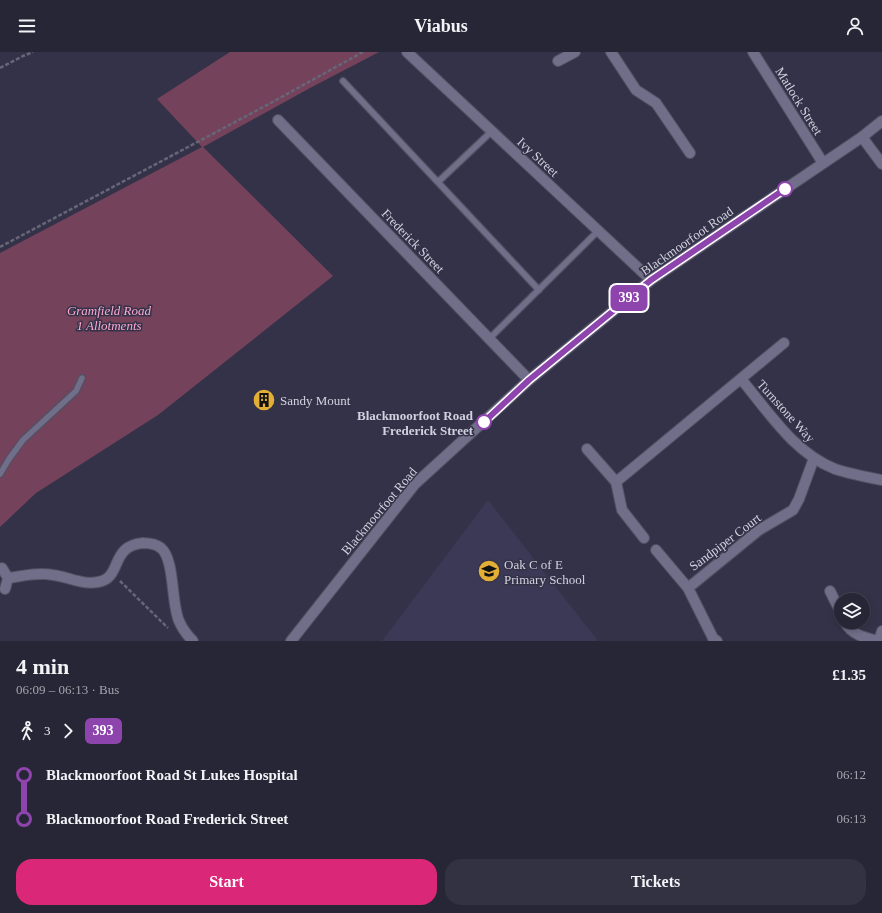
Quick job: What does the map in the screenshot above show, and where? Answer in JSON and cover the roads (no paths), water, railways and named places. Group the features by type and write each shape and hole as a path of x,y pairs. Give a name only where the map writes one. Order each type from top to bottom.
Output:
{"street":[{"name":"Ivy Street","path":"408,52 651,280"},
{"path":"558,61 575,52"},
{"path":"611,52 636,90 656,103 690,153"},
{"name":"Matlock Street","path":"754,52 823,163"},
{"name":"Frederick Street","path":"278,120 529,380"},
{"name":"Blackmoorfoot Road","path":"291,641 415,484 529,380 651,280 862,137 882,121"},
{"path":"862,137 882,164"},
{"name":"Turnstone Way","path":"616,482 784,343"},
{"name":"Turnstone Way","path":"741,379 791,439 814,458 833,468 847,473 882,480"},
{"path":"587,449 616,482 622,510 644,538"},
{"name":"Sandpiper Court","path":"688,588 759,530 793,510 799,499 814,458"},
{"path":"8,578 36,574 54,575 83,583 100,582 109,577 118,559 126,548 137,544 149,543 160,548 168,557 174,602 179,621 193,641"},
{"name":"Sandpiper Court","path":"656,550 688,588 713,638 717,641"},
{"path":"2,568 8,578 5,589"},
{"path":"830,591 834,599"},
{"path":"851,629 863,638 879,641 882,631"}],"lane":[{"path":"343,81 539,290"},
{"path":"438,182 492,131"},
{"path":"490,338 598,230"},
{"path":"0,474 23,440 76,391 82,378"}],"place":[{"name":"Sandy Mount","path":"264,400"},
{"name":"Blackmoorfoot Road Frederick Street","path":"484,422"},
{"name":"Oak C of E Primary School","path":"489,571"}],"park label":[{"name":"Gramfield Road 1 Allotments","path":"109,318"}]}
